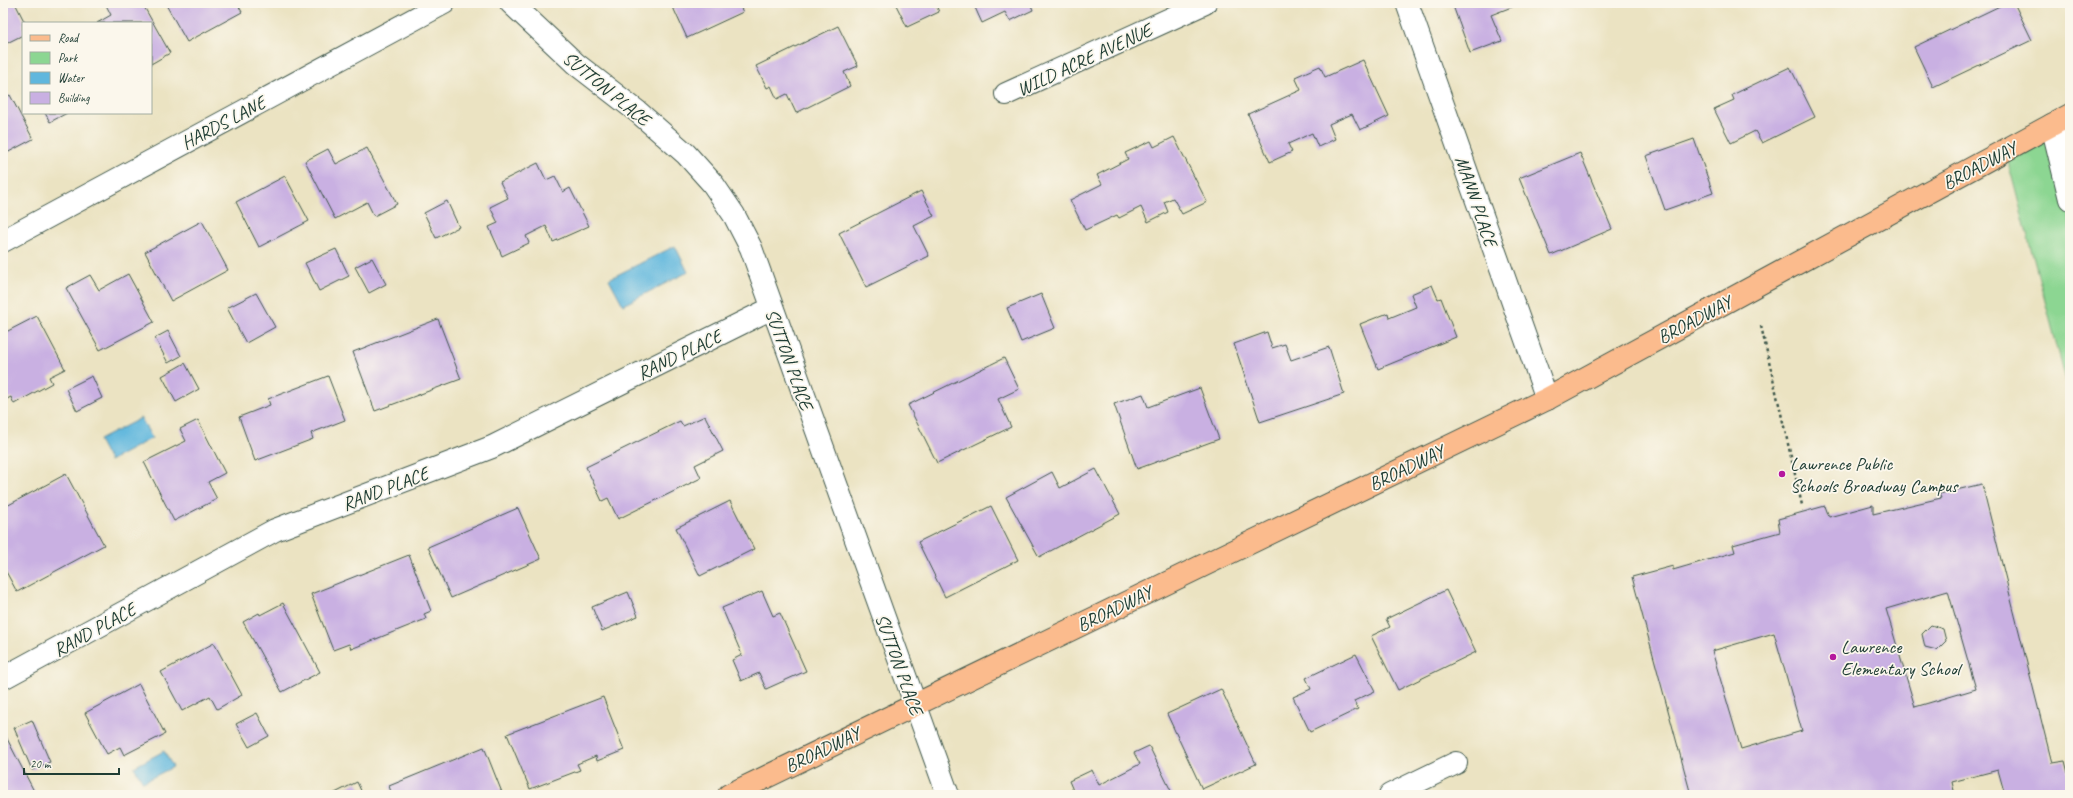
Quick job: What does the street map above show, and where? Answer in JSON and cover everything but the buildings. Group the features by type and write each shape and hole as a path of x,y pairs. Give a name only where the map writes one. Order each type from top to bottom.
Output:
{"main road":[{"name":"BROADWAY","path":"729,795 914,704 1547,399 2061,120"}],"street":[{"name":"HARDS LANE","path":"3,241 444,3"},
{"name":"SUTTON PLACE","path":"511,3 576,64 638,112 686,154 713,184 734,214 750,248 948,795"},
{"name":"WILD ACRE AVENUE","path":"1006,94 1205,3"},
{"name":"MANN PLACE","path":"1407,3 1547,399"},
{"path":"2061,120 2070,199"},
{"name":"RAND PLACE","path":"3,678 275,530 492,447 772,308"},
{"path":"1390,795 1456,763"}],"path":[{"path":"1761,326 1802,505"}],"green space":[{"path":"2070,114 2070,395 2005,151"}],"water":[{"path":"675,246 688,272 623,305 609,279"},
{"path":"141,418 152,438 110,461 99,440"},
{"path":"164,751 173,767 143,782 134,767"}],"place":[{"name":"Lawrence Public Schools Broadway Campus","path":"1782,474"},
{"name":"Lawrence Elementary School","path":"1833,657"}]}
